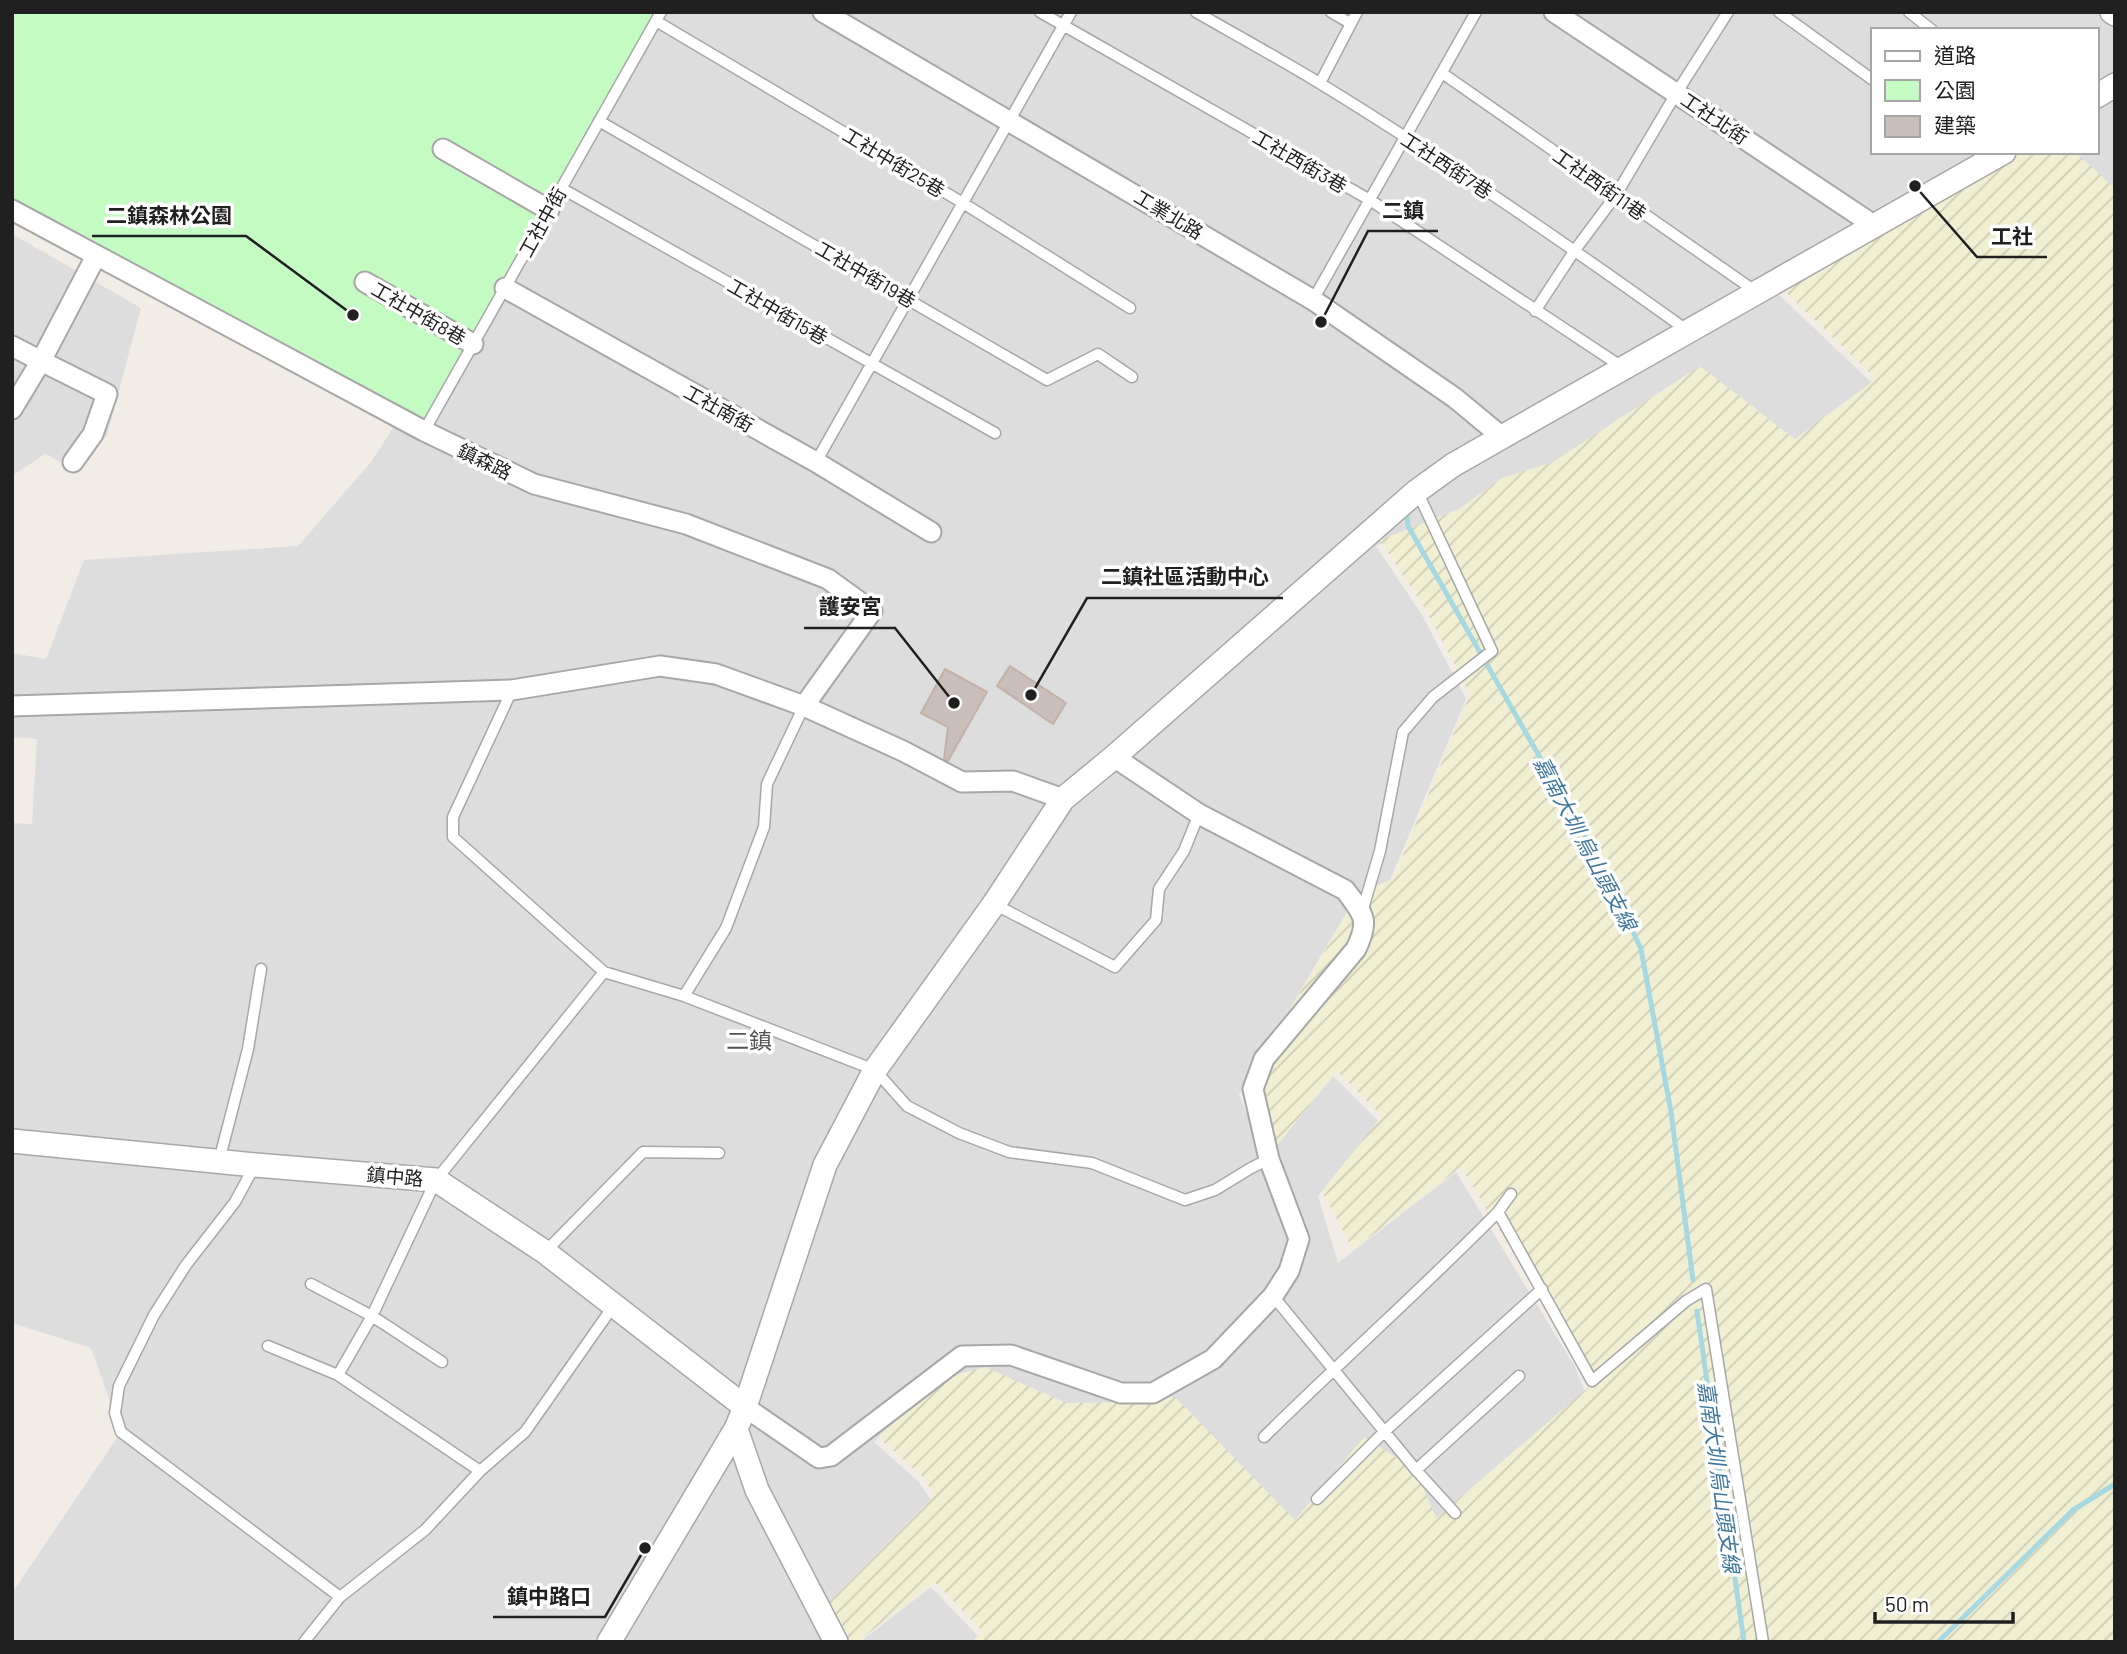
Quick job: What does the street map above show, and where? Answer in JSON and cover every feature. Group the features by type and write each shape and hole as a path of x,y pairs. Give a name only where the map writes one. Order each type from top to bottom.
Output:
{"street":[{"name":"工業北路","path":"823,12 1313,300 1455,398 1502,437"},
{"name":"工社北街","path":"1554,12 1875,226"},
{"path":"2099,95 2115,85"},
{"path":"443,149 549,210"},
{"path":"609,1642 736,1429 825,1165 874,1070 994,904 1063,799 1417,491 1453,466 1875,226 1990,157"},
{"name":"鎮森路","path":"12,210 424,431 534,484 686,524 828,579 872,611 804,706"},
{"path":"12,409 41,361 96,256"},
{"name":"工社中街8巷","path":"365,282 473,344"},
{"name":"工社南街","path":"505,288 816,462 931,532"},
{"path":"12,346 107,394 93,433 73,463"},
{"path":"12,706 512,690 660,666 716,674 804,706 903,751 962,782 1013,781 1063,799"},
{"path":"745,1407 819,1458 831,1456 962,1356 1011,1355 1121,1393 1153,1393 1213,1359 1273,1296 1289,1272 1300,1239 1269,1159 1253,1089 1264,1059 1356,949 1365,930 1362,912 1345,890 1199,814 1114,757"},
{"name":"鎮中路","path":"12,1141 436,1180 545,1252 745,1407"},
{"path":"736,1429 757,1490 836,1642"}],"lane":[{"name":"工社西街3巷","path":"1040,12 1370,200 1623,367"},
{"path":"816,462 1071,12"},
{"name":"工社西街7巷","path":"1196,12 1320,83 1405,137 1575,250 1688,331"},
{"path":"1331,12 1350,23"},
{"path":"1320,83 1357,12"},
{"path":"1313,300 1476,12"},
{"path":"1535,311 1575,250 1616,195 1728,12"},
{"path":"1779,12 1871,79"},
{"path":"1909,12 1929,28"},
{"name":"工社中街","path":"424,431 659,17"},
{"name":"工社中街25巷","path":"659,17 1130,307"},
{"name":"工社西街11巷","path":"1442,73 1758,293"},
{"name":"工社中街19巷","path":"599,121 1047,380 1098,354 1132,377"},
{"name":"工社中街15巷","path":"561,188 995,433"},
{"path":"1362,912 1380,851 1403,732 1433,697 1492,651 1417,491"},
{"path":"512,690 453,817 453,837 604,972 684,996 874,1070 907,1106 959,1133 1009,1152 1092,1163 1185,1200 1215,1190 1269,1159"},
{"path":"684,996 726,928 764,827 767,784 804,706"},
{"path":"994,904 1115,967 1156,920 1159,889 1184,851 1199,814"},
{"path":"219,1161 248,1049 261,969"},
{"path":"338,1374 372,1316 436,1180 604,972"},
{"path":"545,1252 643,1152 719,1153"},
{"path":"255,1165 235,1202 186,1265 154,1315 119,1386 115,1413 121,1433 340,1597"},
{"path":"1264,1437 1332,1369 1467,1244 1499,1212 1511,1194"},
{"path":"1499,1212 1592,1381 1686,1301 1706,1289 1763,1642"},
{"path":"311,1284 372,1316 442,1362"},
{"path":"1317,1499 1385,1431 1542,1289"},
{"path":"1273,1296 1416,1470 1455,1513"},
{"path":"304,1642 340,1597 425,1530 480,1471 525,1432 615,1304"},
{"path":"268,1346 338,1374 480,1471"},
{"path":"1416,1470 1519,1376"}],"shaded area":[{"path":"656,12 2115,12 2115,197 2066,154 2099,154 2099,28 1871,28 1871,154 2002,154 1771,287 1873,384 1791,445 1549,468 1455,514 1376,546 1422,615 1466,699 1388,885 1355,898 1239,1095 1266,1159 1333,1076 1379,1122 1318,1196 1338,1263 1456,1172 1575,1367 1585,1392 1431,1524 1291,1525 1062,1408 938,1383 874,1442 918,1481 931,1500 840,1642 12,1642 12,1593 121,1432 91,1348 12,1323 12,823 32,824 37,739 12,737 12,653 46,659 84,560 298,546 372,461"},
{"path":"12,234 141,308 107,435 78,471 45,454 12,476"},
{"path":"931,1587 978,1636 973,1642 860,1642"}],"green space":[{"path":"12,12 661,12 424,431 12,200"},
{"path":"1996,154 2076,154 2115,188 2115,1642 972,1642 982,1631 935,1582 857,1642 847,1642 826,1605 935,1495 922,1476 878,1437 942,1378 985,1367 1066,1403 1129,1402 1175,1397 1295,1520 1364,1437 1416,1470 1436,1518 1589,1387 1543,1302 1461,1167 1353,1250 1322,1191 1382,1116 1337,1071 1270,1154 1243,1089 1359,893 1393,879 1470,694 1426,610 1380,540 1459,509 1502,478 1553,462 1700,366 1795,439 1876,379 1774,281"}],"building":[{"path":"1010,666 1066,703 1053,724 997,686"},
{"path":"945,669 987,692 948,761 944,759 948,727 921,713"}],"waterway":[{"name":"嘉南大圳 烏山頭支線","path":"1407,518 1408,526 1607,875 1641,949 1671,1112 1693,1280"},
{"name":"嘉南大圳 烏山頭支線","path":"1697,1311 1744,1642"},
{"path":"1938,1642 2073,1510 2115,1484"}],"place":[{"name":"工社","path":"1915,186"},
{"name":"二鎮森林公園","path":"353,315"},
{"name":"二鎮","path":"1321,322"},
{"name":"二鎮社區活動中心","path":"1031,695"},
{"name":"護安宮","path":"954,703"},
{"name":"鎮中路口","path":"645,1548"}],"district":[{"name":"二鎮","path":"749,1040"}]}
